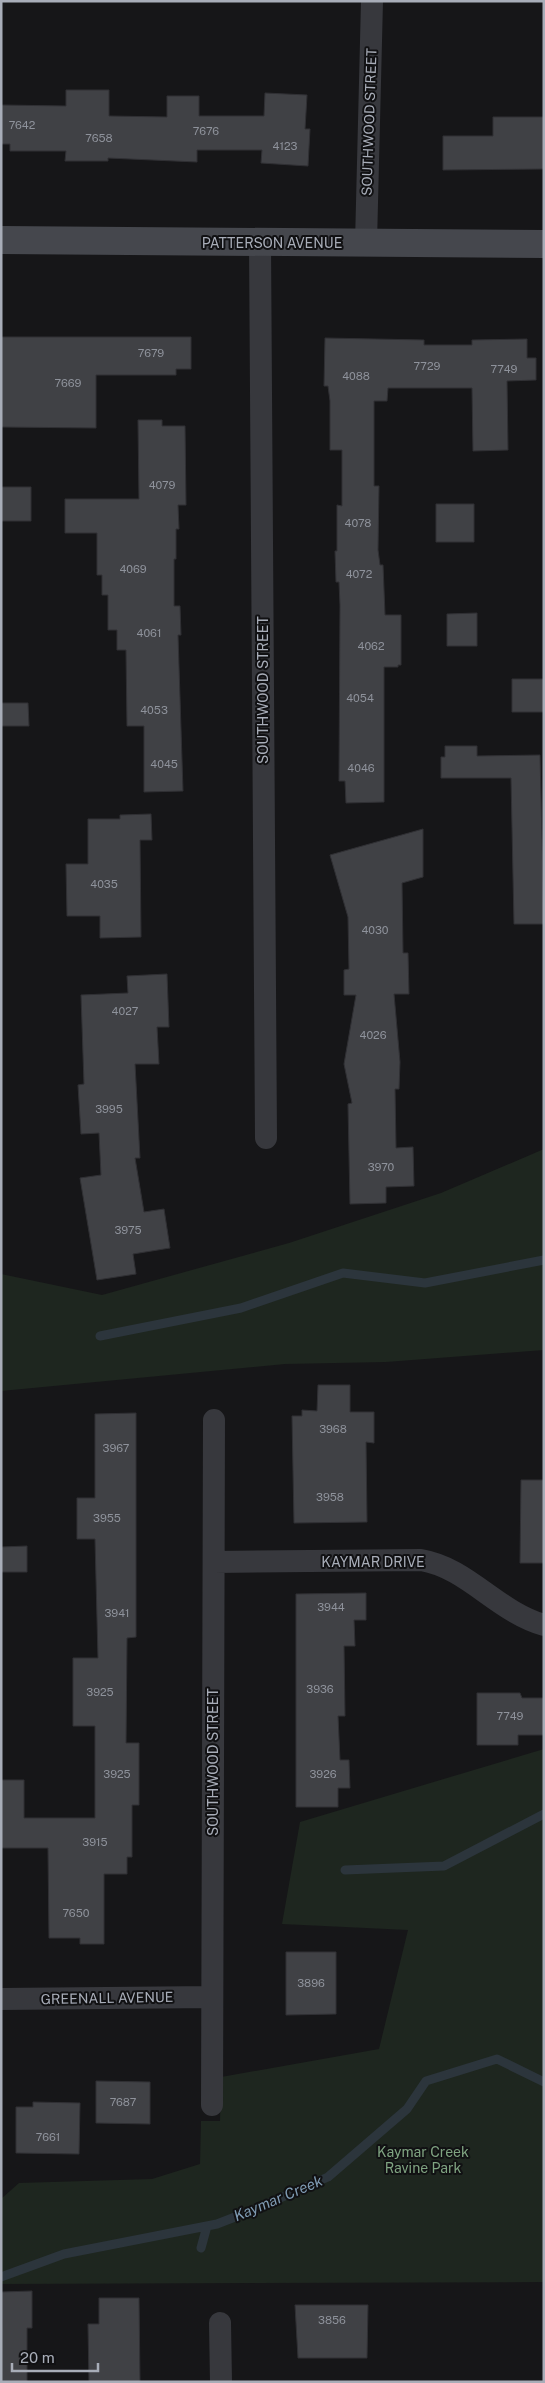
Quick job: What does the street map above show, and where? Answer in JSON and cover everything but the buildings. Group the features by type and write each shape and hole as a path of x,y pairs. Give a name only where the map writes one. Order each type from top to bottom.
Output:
{"street":[{"name":"SOUTHWOOD STREET","path":"366,243 372,1"},
{"name":"PATTERSON AVENUE","path":"1,240 544,244"},
{"name":"SOUTHWOOD STREET","path":"260,243 266,1138"},
{"name":"SOUTHWOOD STREET","path":"212,2105 214,1420"},
{"name":"KAYMAR DRIVE","path":"214,1562 421,1560 432,1562 459,1574 513,1613 544,1625"},
{"name":"GREENALL AVENUE","path":"1,1999 212,1997"},
{"path":"220,2323 221,2382"}],"green space":[{"path":"544,1149 544,1350 386,1362 285,1364 1,1391 1,1274 102,1295 289,1243 441,1193"},
{"name":"Kaymar Creek Ravine Park","path":"544,1749 544,2282 1,2284 1,2199 19,2183 152,2179 200,2164 201,2121 220,2121 221,2077 379,2049 408,1930 282,1924 300,1822"}],"waterway":[{"path":"100,1336 241,1308 343,1273 425,1283 544,1260"},
{"path":"345,1870 444,1866 544,1814"},
{"name":"Kaymar Creek","path":"1,2277 64,2254 217,2224 328,2177 407,2109 426,2081 497,2059 544,2082"},
{"path":"201,2248 207,2226"}]}
